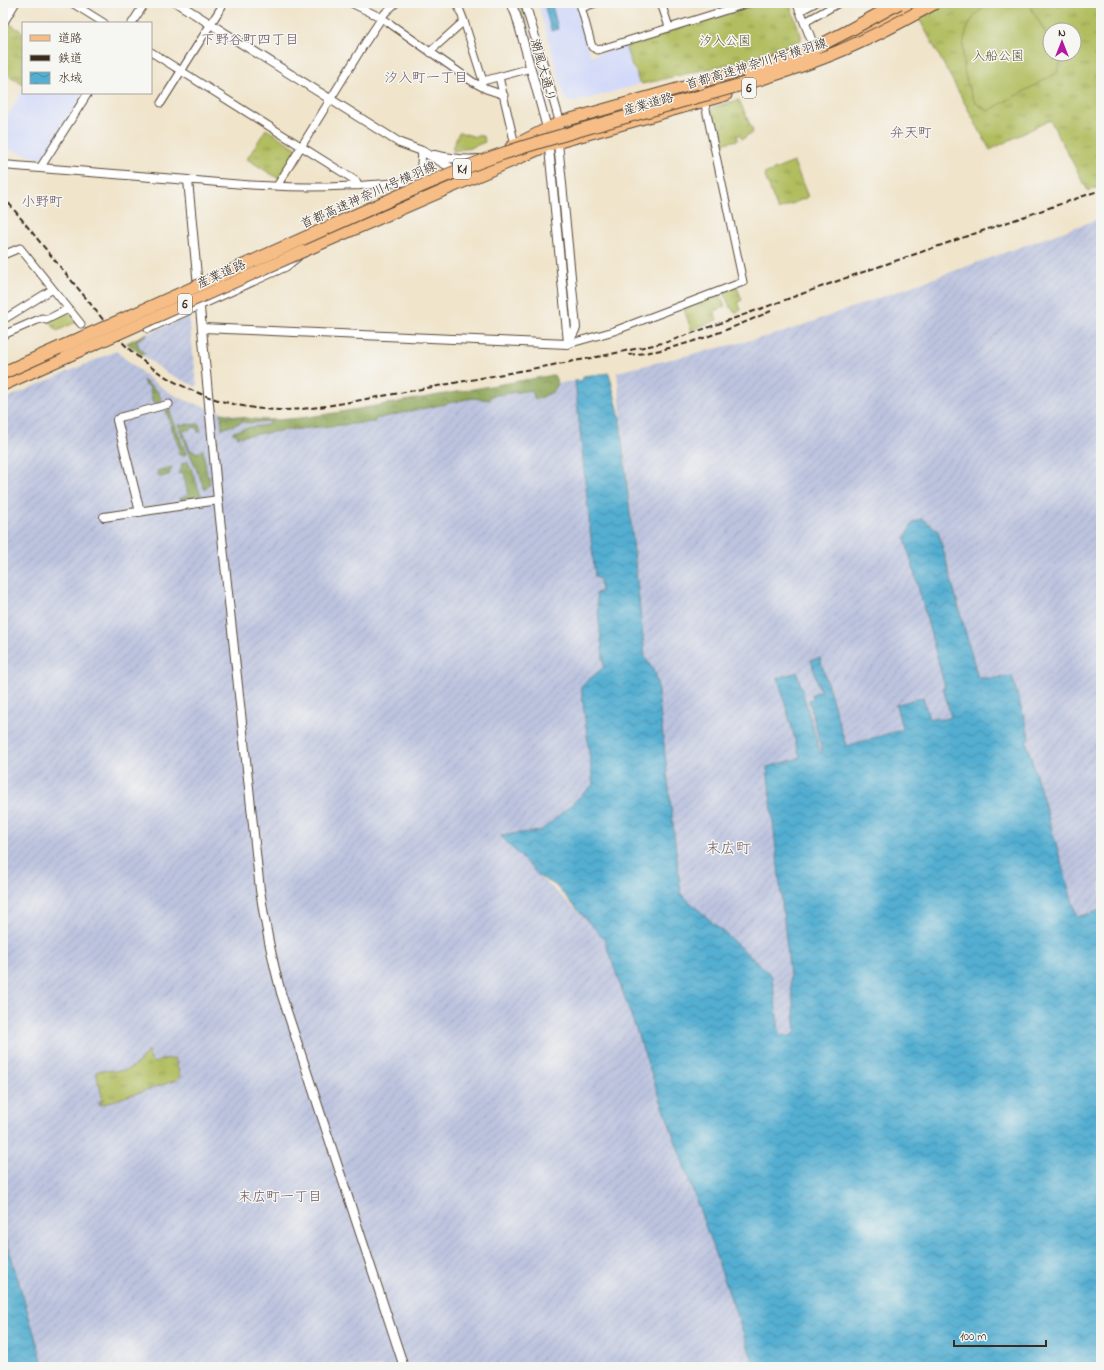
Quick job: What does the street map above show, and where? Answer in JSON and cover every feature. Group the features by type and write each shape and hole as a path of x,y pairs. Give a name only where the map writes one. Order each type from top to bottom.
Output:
{"highway":[{"name":"首都高速神奈川1号横羽線","path":"3,365 454,164 490,150 542,133 738,77 786,61 827,42 899,3"},
{"path":"773,61 808,54 834,44 912,3"},
{"path":"873,38 891,22 922,3"},
{"name":"首都高速神奈川1号横羽線","path":"3,373 374,206 464,168 496,156 740,84 834,54 869,38 936,3"}],"main road":[{"name":"産業道路","path":"423,199 462,174 560,122 773,61 814,44 890,3"},
{"name":"産業道路","path":"3,385 304,251 553,144 704,102 819,64 873,38 936,3"}],"street":[{"path":"3,23 16,3"},
{"path":"72,3 102,22"},
{"path":"133,22 145,3"},
{"path":"177,3 400,143 447,158 470,160 491,158"},
{"path":"161,103 224,3"},
{"path":"351,3 382,18 431,53 504,95"},
{"path":"277,186 382,18 396,3"},
{"path":"458,3 481,83"},
{"name":"潮風大通り","path":"512,3 547,128 553,144"},
{"name":"潮風大通り","path":"526,3 560,122 553,144"},
{"path":"596,3 580,5 592,47 598,50 749,3"},
{"path":"661,3 669,27"},
{"path":"814,44 799,7 815,3"},
{"path":"805,22 839,3"},
{"path":"431,53 433,49 464,21"},
{"path":"152,53 353,179 357,182 358,186"},
{"path":"481,83 499,76 531,68"},
{"path":"499,76 515,145"},
{"path":"202,328 568,344 614,331 743,282 700,81"},
{"path":"40,168 87,94"},
{"path":"553,144 568,344"},
{"path":"422,151 462,174 477,176"},
{"path":"422,151 420,181 423,199"},
{"path":"3,165 277,186 358,186 420,181"},
{"path":"188,180 218,500 259,882 269,946 281,993 404,1367"},
{"path":"3,255 20,248 81,324"},
{"path":"148,329 286,267 304,251"},
{"path":"3,320 53,289"},
{"path":"3,335 42,318 46,320 68,309"},
{"path":"140,512 117,420 121,417 168,404"},
{"path":"104,517 218,500"}],"shaded area":[{"path":"538,3 576,3 590,56 626,46 631,68 635,71 638,81 641,84 572,103 565,99"},
{"path":"22,92 22,94 83,94 46,155 39,158 3,148 3,122"},
{"path":"1101,218 1101,910 1077,917 1026,740 1030,739 1011,676 978,678 938,531 945,687 943,688 951,717 941,720 929,719 923,697 897,705 902,730 846,746 821,658 811,660 820,692 809,700 822,753 819,753 797,672 778,678 800,759 767,767 796,1030 792,1035 783,1036 779,1031 772,976 681,894 656,675 645,657 617,372 781,333"},
{"path":"189,316 197,387 167,373 126,343"},
{"path":"116,351 151,380 172,394 187,401 222,412 248,418 267,420 329,417 497,391 575,381 601,593 596,593 604,667 581,686 593,785 541,831 500,835 539,876 605,936 757,1367 44,1367 3,1229 3,400"}],"green space":[{"path":"518,3 521,3 523,8 537,60 535,60"},
{"name":"汐入公園","path":"764,3 789,3 801,35 801,40 733,63 642,84 638,80 636,71 632,67 626,48 627,44"},
{"name":"入船公園","path":"933,3 1101,3 1101,186 1088,191 1050,120 990,150 916,13"},
{"path":"990,3 1028,3 1042,27 1042,62 1060,62 1057,73 988,111 975,102 971,95 963,60 963,48 968,27 980,10"},
{"path":"8,24 22,31 22,83 3,72 3,32"},
{"path":"739,100 753,131 752,133 742,139 740,135 737,136 738,140 720,144 717,143 710,112 713,107"},
{"path":"266,129 298,149 279,179 247,159"},
{"path":"459,132 476,137 479,135 484,137 485,142 470,148 453,151 453,146"},
{"path":"794,162 808,197 778,210 764,174"},
{"path":"737,287 742,300 738,302 741,310 735,313 731,307 730,308 724,292"},
{"path":"720,294 725,307 714,311 717,320 691,330 684,309"},
{"path":"68,311 79,323 74,323 57,331 49,321"},
{"path":"147,333 147,335 136,340 140,349 145,353 142,355 127,343"},
{"path":"554,375 558,384 553,392 535,400 532,390 490,396 490,400 472,398 375,419 375,422 287,430 237,437 237,433 233,434 233,432 250,427 268,425 271,421 249,423 243,422 222,429 221,413 268,420 302,418"},
{"path":"143,380 158,392 162,401 153,403 149,386 145,386"},
{"path":"169,409 186,454 180,456 178,452 180,450 166,411"},
{"path":"199,424 201,432 198,432 196,427 183,431 190,450 199,453 203,449 207,476 209,476 210,484 207,485 205,490 178,425"},
{"path":"188,461 201,495 181,500 180,498 188,495 183,472 178,474 182,467 181,464"},
{"path":"172,467 169,475 159,477 157,471"},
{"path":"148,1051 151,1060 154,1063 168,1058 171,1060 175,1058 180,1077 177,1080 100,1105 99,1102 103,1100 96,1072 103,1070 120,1071 130,1068 138,1063"}],"water":[{"path":"552,5 558,29 551,31 545,8"},
{"path":"609,373 620,417 645,657 656,675 681,894 772,976 779,1031 783,1035 793,1035 796,1030 767,767 800,758 778,678 797,672 820,753 822,752 809,700 813,698 812,694 820,691 811,660 820,658 846,746 901,730 902,728 896,705 923,697 929,719 937,717 941,720 951,717 943,688 945,687 905,538 913,522 923,519 938,531 978,678 1012,676 1030,739 1026,740 1077,917 1101,910 1101,1367 755,1367 604,939 555,885 539,876 500,835 541,831 593,785 581,686 604,667 596,593 601,592 600,579 595,577 575,381 583,380 583,376"},
{"path":"3,1229 44,1367 3,1367"}],"railway":[{"path":"3,196 112,330 140,359 176,383 196,392 238,405 259,409 289,410 307,409 350,402 602,356 667,342 843,279 1101,190"},
{"path":"629,355 666,349 702,339 771,311"}],"district":[{"name":"下野谷町四丁目","path":"250,39"},
{"name":"汐入町一丁目","path":"426,77"},
{"name":"弁天町","path":"911,132"},
{"name":"小野町","path":"42,201"},
{"name":"末広町","path":"728,848"},
{"name":"末広町一丁目","path":"280,1196"}]}
